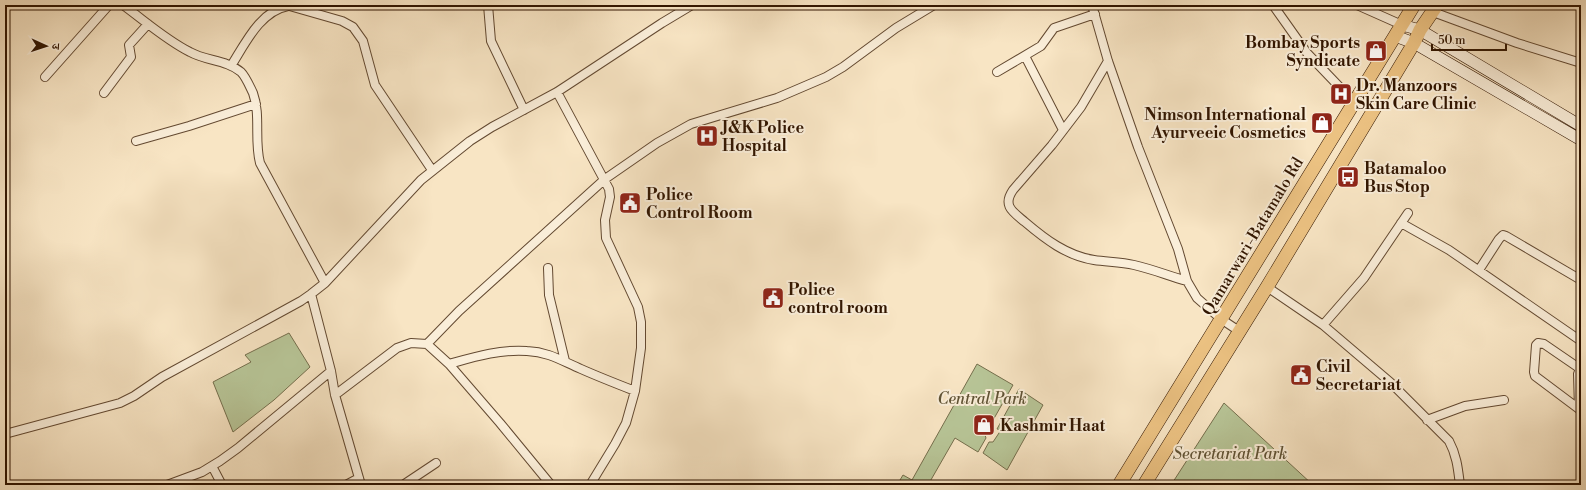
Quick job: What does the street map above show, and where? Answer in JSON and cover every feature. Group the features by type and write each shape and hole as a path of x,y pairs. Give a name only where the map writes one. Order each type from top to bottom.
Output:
{"main road":[{"name":"Qamarwari-Batamalo Rd","path":"1119,485 1353,101 1414,5"},
{"path":"1144,485 1239,331 1268,287 1414,43 1420,30 1435,8"},
{"path":"1399,30 1420,30 1581,126"},
{"path":"1399,30 1414,43 1581,140"}],"street":[{"path":"45,77 109,5"},
{"path":"123,5 190,53 230,66 242,73 250,87 256,104 257,144 260,162 325,283"},
{"path":"488,5 491,41 524,110"},
{"path":"5,434 120,403 134,396 162,377 301,301 325,283 432,170 487,130 557,92 692,5"},
{"path":"427,344 459,311 605,179 657,143 691,124 777,98 826,77 844,67 896,28 934,5"},
{"path":"1092,5 1108,61 1138,147 1178,249 1187,281 1197,298 1221,319 1239,331"},
{"path":"1273,5 1307,52 1353,101"},
{"path":"230,66 252,33 265,18 280,8 287,6 342,21 353,27 362,41 375,85 432,170"},
{"path":"1362,6 1399,30"},
{"path":"1435,8 1517,44 1581,64"},
{"path":"997,72 1041,46 1054,28 1095,14"},
{"path":"104,93 131,57 129,45 148,24"},
{"path":"1024,56 1063,130"},
{"path":"1108,61 1081,107 1009,197 1008,204 1012,211 1040,234 1055,245 1077,255 1092,260 1134,265 1187,281"},
{"path":"557,92 609,188 610,197 605,220 606,238 638,307 641,322 641,348 635,391 626,423 590,485"},
{"path":"136,141 189,126 256,104"},
{"path":"1323,325 1364,278 1408,213"},
{"path":"1401,223 1449,250 1581,341"},
{"path":"1478,270 1499,239 1506,236 1581,280"},
{"path":"548,268 549,295 565,361"},
{"path":"1268,287 1323,325 1390,382 1449,441 1458,462 1460,485"},
{"path":"311,294 331,371 335,395 360,482 346,485"},
{"path":"335,395 397,348 411,343 427,344 449,364 551,485"},
{"path":"1541,343 1580,367 1578,374 1580,410 1535,376 1536,345 1541,343"},
{"path":"449,364 504,351 540,352 635,391"},
{"path":"167,485 202,472 238,448 331,371"},
{"path":"1427,420 1465,406 1504,400"},
{"path":"403,485 436,463"},
{"path":"212,466 222,485"}],"green space":[{"path":"289,333 310,367 274,400 233,432 213,382 251,362 245,355"},
{"name":"Central Park","path":"977,364 1013,385 992,422 990,421 984,432 986,438 978,452 955,438 928,485 897,485 903,475 912,480"},
{"name":"Central Park","path":"1019,389 1043,405 1007,470 983,453 989,442 993,442 1001,430 997,429"},
{"name":"Secretariat Park","path":"1224,403 1313,485 1171,485"}],"place":[{"name":"Bombay Sports Syndicate","path":"1376,51"},
{"name":"Dr. Manzoors Skin Care Clinic","path":"1341,94"},
{"name":"Nimson International Ayurveeic Cosmetics","path":"1322,123"},
{"name":"J&K Police Hospital","path":"707,136"},
{"name":"Batamaloo Bus Stop","path":"1348,177"},
{"name":"Police Control Room","path":"630,203"},
{"name":"Police control room","path":"773,298"},
{"name":"Civil Secretariat","path":"1301,375"},
{"name":"Kashmir Haat","path":"984,425"}]}
